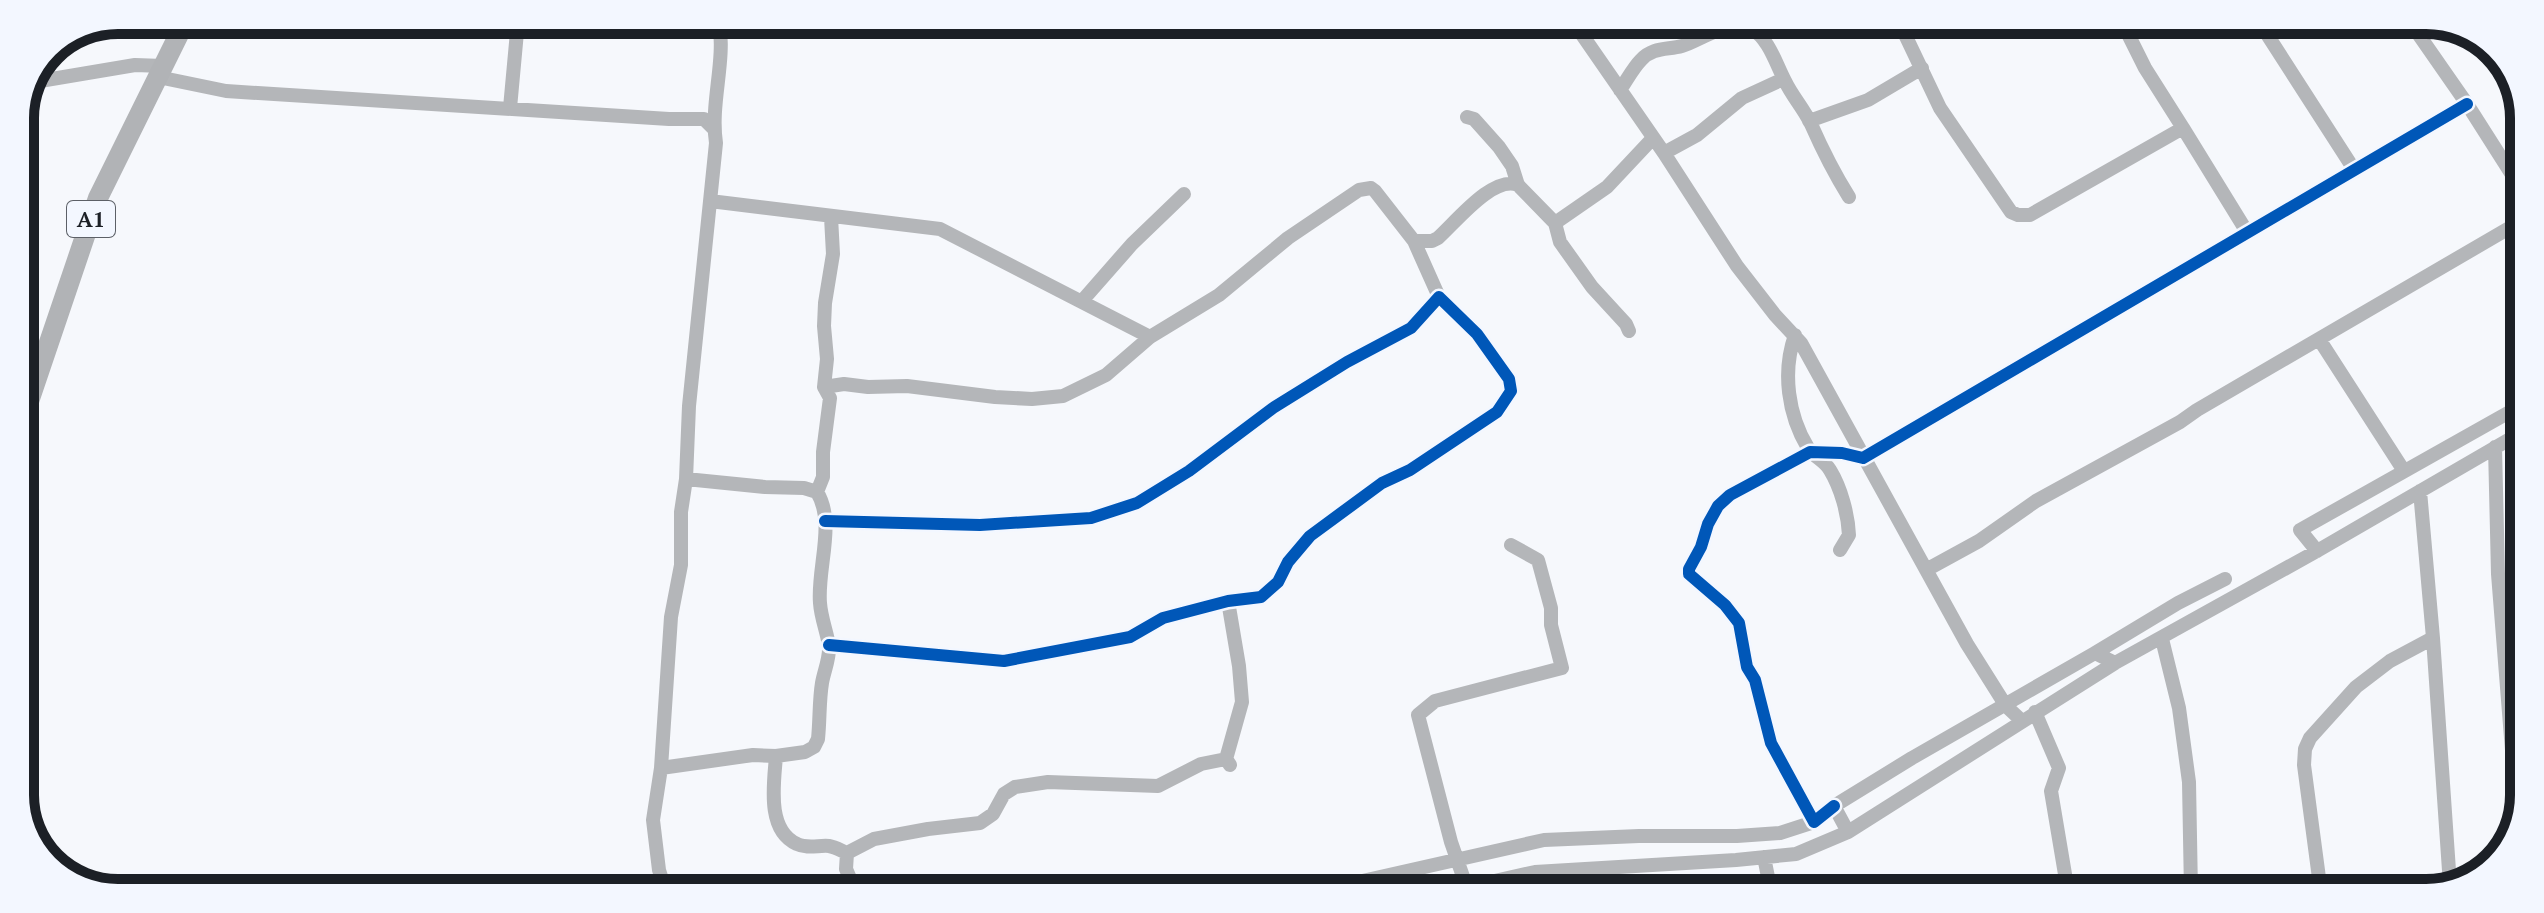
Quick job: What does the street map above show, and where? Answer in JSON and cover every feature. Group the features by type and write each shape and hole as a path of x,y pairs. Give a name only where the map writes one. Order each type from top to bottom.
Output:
{"highway":[{"name":"A1","path":"34,387 98,198 179,34"}],"street":[{"path":"510,108 517,34"},
{"path":"662,879 653,820 661,768 670,632 681,565 681,512 686,479 689,406 716,143 714,129 721,34"},
{"path":"1582,34 1737,266 1775,315 1795,335 1967,644 2006,706 2022,721"},
{"path":"1620,90 1642,59 1655,51 1680,46 1707,34"},
{"path":"1758,34 1849,197"},
{"path":"1905,34 1940,108 2011,212 2018,215 2030,215 2183,128"},
{"path":"2128,34 2145,68 2247,232"},
{"path":"2267,34 2355,171"},
{"path":"2418,34 2510,172"},
{"path":"43,80 135,65 226,91 704,119 714,129"},
{"path":"1809,121 1868,100 1922,68"},
{"path":"1664,153 1697,135 1742,98 1776,81 1785,81"},
{"path":"1814,822 1771,743 1755,680 1747,667 1739,623 1725,605 1689,574 1718,506 1741,488 1810,452 1842,453 1863,458 2467,104"},
{"path":"1467,117 1474,119 1499,147 1512,166 1518,185"},
{"path":"1555,223 1615,181 1653,138"},
{"path":"1414,241 1438,238 1498,184 1511,182 1518,185 1555,223 1560,242 1629,331"},
{"path":"824,387 844,384 907,386 1032,399 1063,396 1106,375 1150,337 1219,295 1288,238 1359,190 1371,188 1414,241 1439,297 1477,334 1509,379 1511,391 1504,405 1429,457 1382,483 1310,536 1288,562 1278,582 1261,597 1228,601 1163,618 1130,637 1004,661 829,645"},
{"path":"1082,301 1132,244 1184,194"},
{"path":"710,201 940,229 1150,337"},
{"path":"817,492 823,477 830,398 824,387 827,359 825,303 833,254 831,217"},
{"path":"1926,570 1979,541 2036,501 2180,422 2510,228"},
{"path":"825,521 980,525 1091,518 1137,503 1189,471 1273,408 1347,362 1411,328 1439,297"},
{"path":"1795,335 1790,350 1790,410 1810,452 1829,468 1840,492 1849,535 1840,550"},
{"path":"2319,339 2404,471"},
{"path":"2317,551 2300,530 2510,412"},
{"path":"1507,879 1535,872 1796,854 1848,832 2115,663 2510,439"},
{"path":"2495,447 2498,574 2510,725"},
{"path":"661,768 753,755 776,756 805,752 814,747 818,739 822,684 829,645 823,632 820,600 825,521 822,500 817,492 804,488 686,479"},
{"path":"2420,491 2449,876"},
{"path":"1465,879 1451,842 1418,712 1435,701 1562,668 1538,560 1511,545"},
{"path":"1372,879 1544,840 1737,836 1780,833 1814,822 1834,806 1912,758 2178,603 2225,579"},
{"path":"776,756 773,793 776,818 786,837 800,846 830,846 847,853 874,839 980,823 993,814 1004,794 1015,787 1048,782 1158,786 1201,764 1228,763 1242,702 1228,601"},
{"path":"2319,879 2304,765 2305,749 2310,738 2356,687 2390,661 2433,638"},
{"path":"2162,639 2185,744 2191,879"},
{"path":"2095,653 2115,663"},
{"path":"2035,712 2059,768 2051,791 2066,879"},
{"path":"1834,806 1848,832"},
{"path":"847,853 846,869 850,879"},
{"path":"1764,857 1768,879"}],"cycle path":[{"path":"1834,806 1814,822 1771,743 1755,680 1747,667 1739,623 1725,605 1689,574 1718,506 1730,495 1810,452 1842,453 1863,458 2467,104"},
{"path":"825,521 980,525 1091,518 1137,503 1189,471 1273,408 1347,362 1411,328 1439,297 1477,334 1509,379 1511,391 1497,412 1410,470 1382,483 1310,536 1288,562 1278,582 1261,597 1228,601 1163,618 1130,637 1004,661 829,645"}]}
